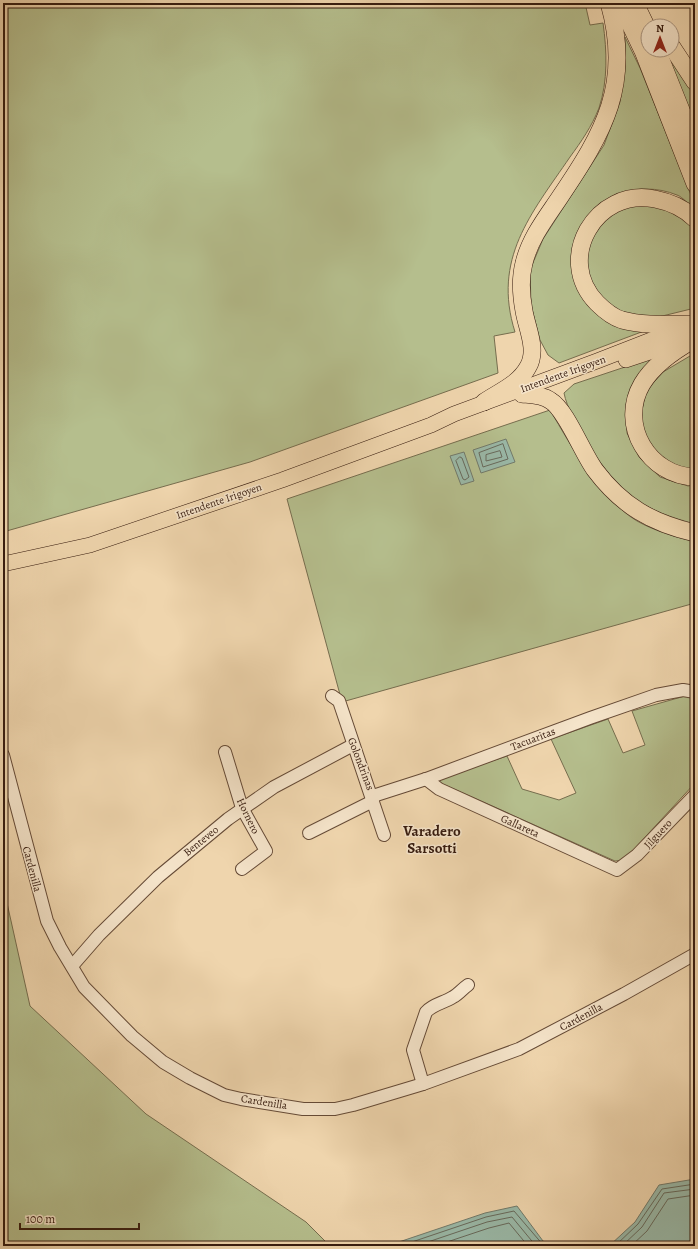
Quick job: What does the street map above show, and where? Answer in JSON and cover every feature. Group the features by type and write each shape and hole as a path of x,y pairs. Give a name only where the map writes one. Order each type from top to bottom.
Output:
{"highway":[{"path":"484,402 518,380 529,366 532,358 532,344 521,294 521,278 527,251 535,234 581,165 607,117 616,81 617,54 609,3"},
{"path":"620,3 643,52 695,184"},
{"path":"635,3 642,18"},
{"path":"644,3 653,18"},
{"path":"661,58 695,145"},
{"path":"679,58 695,82"},
{"path":"694,331 621,319 604,310 595,301 584,283 579,265 579,255 587,230 606,208 632,198 648,198 666,201 682,208 695,219"},
{"path":"694,331 679,348 650,374 638,393 633,416 640,441 647,454 658,464 673,473 695,477"},
{"path":"522,394 545,398 557,406 595,470 626,502 652,520 672,528 695,534"}],"main road":[{"name":"Intendente Irigoyen","path":"3,564 90,545 282,480 431,425 484,402 597,361 694,331"},
{"name":"Intendente Irigoyen","path":"431,425 457,419 694,331"}],"street":[{"name":"Tacuaritas","path":"309,833 373,798 576,723 656,695 683,690 695,692"},
{"name":"Golondrinas","path":"332,696 339,701 353,745 373,798 384,835"},
{"name":"Benteveo","path":"72,966 99,935 158,877 242,808 274,787 353,745"},
{"name":"Hornero","path":"225,752 242,808 266,851 242,868"},
{"name":"Cardenilla","path":"3,755 43,909 52,932 90,994 132,1036 163,1062 190,1078 224,1095 303,1109 336,1109 423,1084 519,1049 624,994 695,954"},
{"name":"Gallareta","path":"426,779 439,789 617,870"},
{"name":"Jilguero","path":"617,870 638,855 695,795"},
{"path":"423,1084 413,1050 426,1012 430,1007 456,996 459,990 468,985"}],"green space":[{"path":"3,3 585,3 590,25 603,23 606,66 602,98 590,127 529,218 519,238 512,260 508,282 509,306 515,332 494,336 498,373 250,462 3,532"},
{"path":"625,37 640,68 695,205 695,211 677,195 647,189 633,190 619,194 606,201 585,221 574,245 572,259 577,282 586,302 652,328 559,363 548,355 540,340 531,305 530,270 543,239 604,145 620,102 625,67"},
{"path":"667,58 670,58 695,89 695,127"},
{"path":"658,205 683,215 695,230 695,308 646,320 622,315 605,304 586,271 586,253 593,234 608,216 629,206"},
{"path":"695,353 695,471 676,469 660,458 643,436 641,414 646,391 663,372"},
{"path":"661,355 626,407 627,433 639,457 660,477 688,486 695,485 695,524 653,509 637,501 621,488 611,477 581,433 567,404 564,393 574,384"},
{"path":"550,410 588,471 610,499 623,511 637,521 651,528 695,542 695,603 342,702 287,499"},
{"path":"685,696 695,698 695,783 624,860 615,861 438,782 440,778 507,756 522,789 559,800 576,793 551,739 608,719 623,753 645,745 632,711"},
{"path":"3,885 30,1006 146,1114 306,1222 330,1246 3,1246"}],"water":[{"path":"506,439 515,462 481,473 473,450"},
{"path":"464,452 474,481 461,485 450,456"},
{"path":"695,1179 695,1246 609,1246 635,1222 659,1185"},
{"path":"517,1206 543,1241 551,1246 387,1246 485,1213"}],"district":[{"name":"Varadero Sarsotti","path":"432,840"}]}
